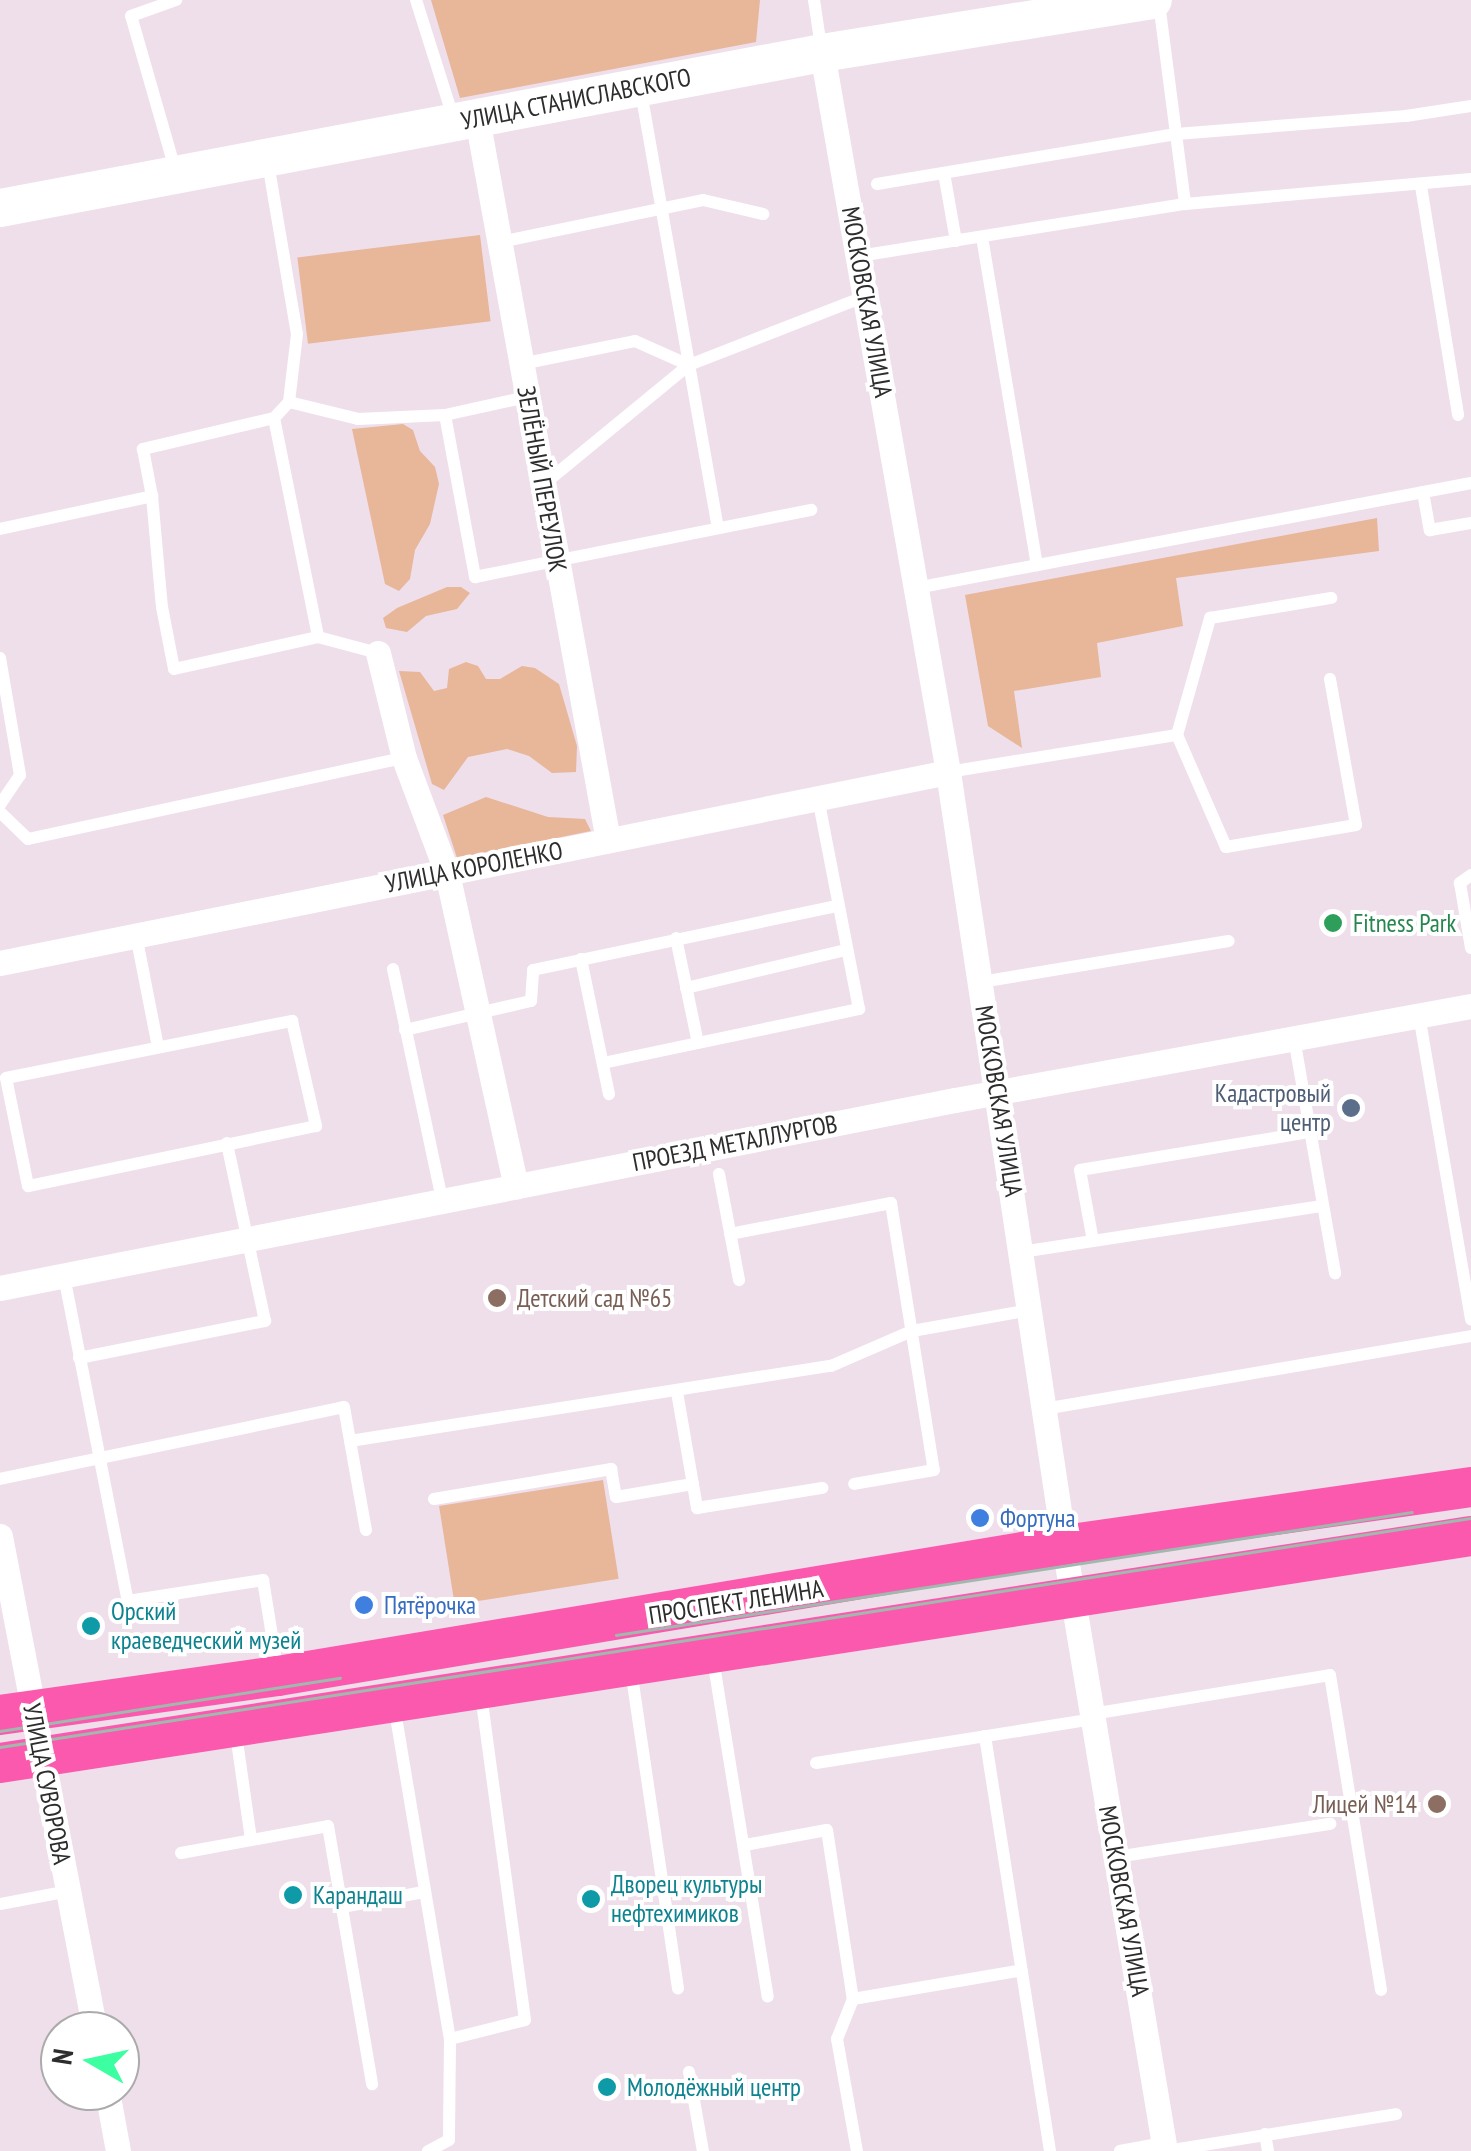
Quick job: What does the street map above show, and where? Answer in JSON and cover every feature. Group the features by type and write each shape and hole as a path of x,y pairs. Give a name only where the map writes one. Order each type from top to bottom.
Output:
{"main road":[{"name":"УЛИЦА СТАНИСЛАВСКОГО","path":"0,208 822,53 1156,0"},
{"name":"ПРОСПЕКТ ЛЕНИНА","path":"16,1712 278,1676 1064,1545 1471,1487"},
{"name":"ПРОСПЕКТ ЛЕНИНА","path":"0,1763 1471,1536"}],"street":[{"name":"МОСКОВСКАЯ УЛИЦА","path":"822,53 948,772 1064,1545 1165,2148"},
{"name":"ЗЕЛЁНЫЙ ПЕРЕУЛОК","path":"466,120 500,242 608,840"},
{"path":"378,653 404,758 447,873 516,1186"},
{"name":"УЛИЦА КОРОЛЕНКО","path":"0,963 948,772"},
{"name":"ПРОЕЗД МЕТАЛЛУРГОВ","path":"0,1288 998,1092 1471,1006"},
{"name":"УЛИЦА СУВОРОВА","path":"0,1536 16,1712 42,1756 92,2011"},
{"path":"705,1607 712,1652"},
{"path":"623,1620 630,1667"},
{"path":"472,1644 480,1690"},
{"path":"388,1658 394,1705"},
{"path":"278,1676 286,1720"},
{"path":"229,1682 236,1727"},
{"path":"111,2111 118,2151"}],"lane":[{"path":"176,0 131,16 177,175"},
{"path":"416,0 466,120"},
{"path":"814,0 822,53"},
{"path":"1156,0 1185,204"},
{"path":"640,86 718,527"},
{"path":"877,184 1176,134 1406,116 1471,106"},
{"path":"267,158 298,334 289,402 274,418 143,449 152,496 162,606 174,668 318,638 378,653"},
{"path":"944,172 956,241"},
{"path":"859,256 1185,204 1471,179"},
{"path":"1421,186 1458,416"},
{"path":"500,242 704,200 763,214"},
{"path":"982,237 1036,566"},
{"path":"543,485 690,365 866,296"},
{"path":"522,364 635,341 690,365"},
{"path":"289,402 358,419 445,415 528,397"},
{"path":"445,415 475,577 811,510"},
{"path":"274,418 318,638"},
{"path":"916,588 1471,484"},
{"path":"1424,492 1430,530 1471,523"},
{"path":"0,529 152,496"},
{"path":"1330,679 1356,825 1226,847 1177,735 1210,618 1331,598"},
{"path":"0,658 20,775 0,808 28,839 404,758"},
{"path":"948,772 1177,735"},
{"path":"603,1063 858,1009 818,798"},
{"path":"1471,875 1460,883 1471,948"},
{"path":"405,1030 532,1001 533,970 837,906"},
{"path":"136,935 158,1048"},
{"path":"676,938 698,1043"},
{"path":"980,982 1228,941"},
{"path":"686,988 845,950"},
{"path":"581,960 609,1094"},
{"path":"393,969 442,1200"},
{"path":"1420,1015 1471,1320"},
{"path":"292,1021 316,1126 28,1186 6,1078 158,1048 292,1021"},
{"path":"1294,1038 1335,1274"},
{"path":"1092,1242 1080,1170 1310,1132"},
{"path":"79,1358 264,1321 227,1143"},
{"path":"719,1174 739,1280"},
{"path":"730,1234 890,1203 934,1470 854,1484"},
{"path":"1021,1252 1323,1206"},
{"path":"64,1276 128,1601 264,1580 278,1676"},
{"path":"350,1442 831,1366 912,1331 1030,1310"},
{"path":"1044,1409 1471,1336"},
{"path":"678,1392 698,1508 822,1488"},
{"path":"0,1479 344,1407 366,1530"},
{"path":"434,1498 611,1469 616,1497 693,1484"},
{"path":"712,1652 768,1997"},
{"path":"630,1667 678,1989"},
{"path":"816,1763 1330,1675 1381,1990"},
{"path":"450,2039 526,2020 480,1690"},
{"path":"394,1705 450,2039 451,2146 428,2151"},
{"path":"236,1727 251,1840"},
{"path":"985,1736 1050,2151"},
{"path":"1116,1858 1330,1824"},
{"path":"181,1853 328,1826 372,2084"},
{"path":"745,1845 827,1830 853,1998 837,2040 857,2151"},
{"path":"0,1904 69,1892"},
{"path":"342,1907 424,1892"},
{"path":"853,1998 1022,1970"},
{"path":"689,2072 703,2151"},
{"path":"1120,2151 1165,2148 1396,2114"},
{"path":"1265,2134 1268,2151"}],"shaded area":[{"path":"431,0 760,0 756,42 460,98"},
{"path":"480,235 491,321 308,344 297,257"},
{"path":"403,424 413,430 420,451 435,467 439,484 430,524 415,550 410,579 399,591 385,584 352,429"},
{"path":"1377,518 1379,551 1176,578 1183,626 1097,643 1101,677 1014,691 1022,748 988,726 965,595"},
{"path":"447,587 461,587 470,593 457,609 426,616 407,632 386,628 383,618 397,608"},
{"path":"466,662 478,666 486,679 500,679 522,666 535,668 559,684 577,746 576,772 552,773 529,756 507,749 468,757 444,790 432,784 399,671 420,672 434,691 447,688 449,669"},
{"path":"486,797 548,817 585,819 591,831 457,858 443,815"},
{"path":"603,1480 619,1579 455,1605 439,1506"}],"tram line":[{"path":"616,1635 1412,1512"},
{"path":"0,1747 1471,1518"},
{"path":"0,1731 340,1678"}],"place":[{"name":"Fitness Park","path":"1333,923"},
{"name":"Кадастровый центр","path":"1351,1108"},
{"name":"Детский сад №65","path":"497,1298"},
{"name":"Фортуна","path":"980,1518"},
{"name":"Пятёрочка","path":"364,1605"},
{"name":"Орский краеведческий музей","path":"91,1626"},
{"name":"Лицей №14","path":"1437,1804"},
{"name":"Карандаш","path":"293,1895"},
{"name":"Дворец культуры нефтехимиков","path":"591,1899"},
{"name":"Молодёжный центр","path":"607,2087"}]}
